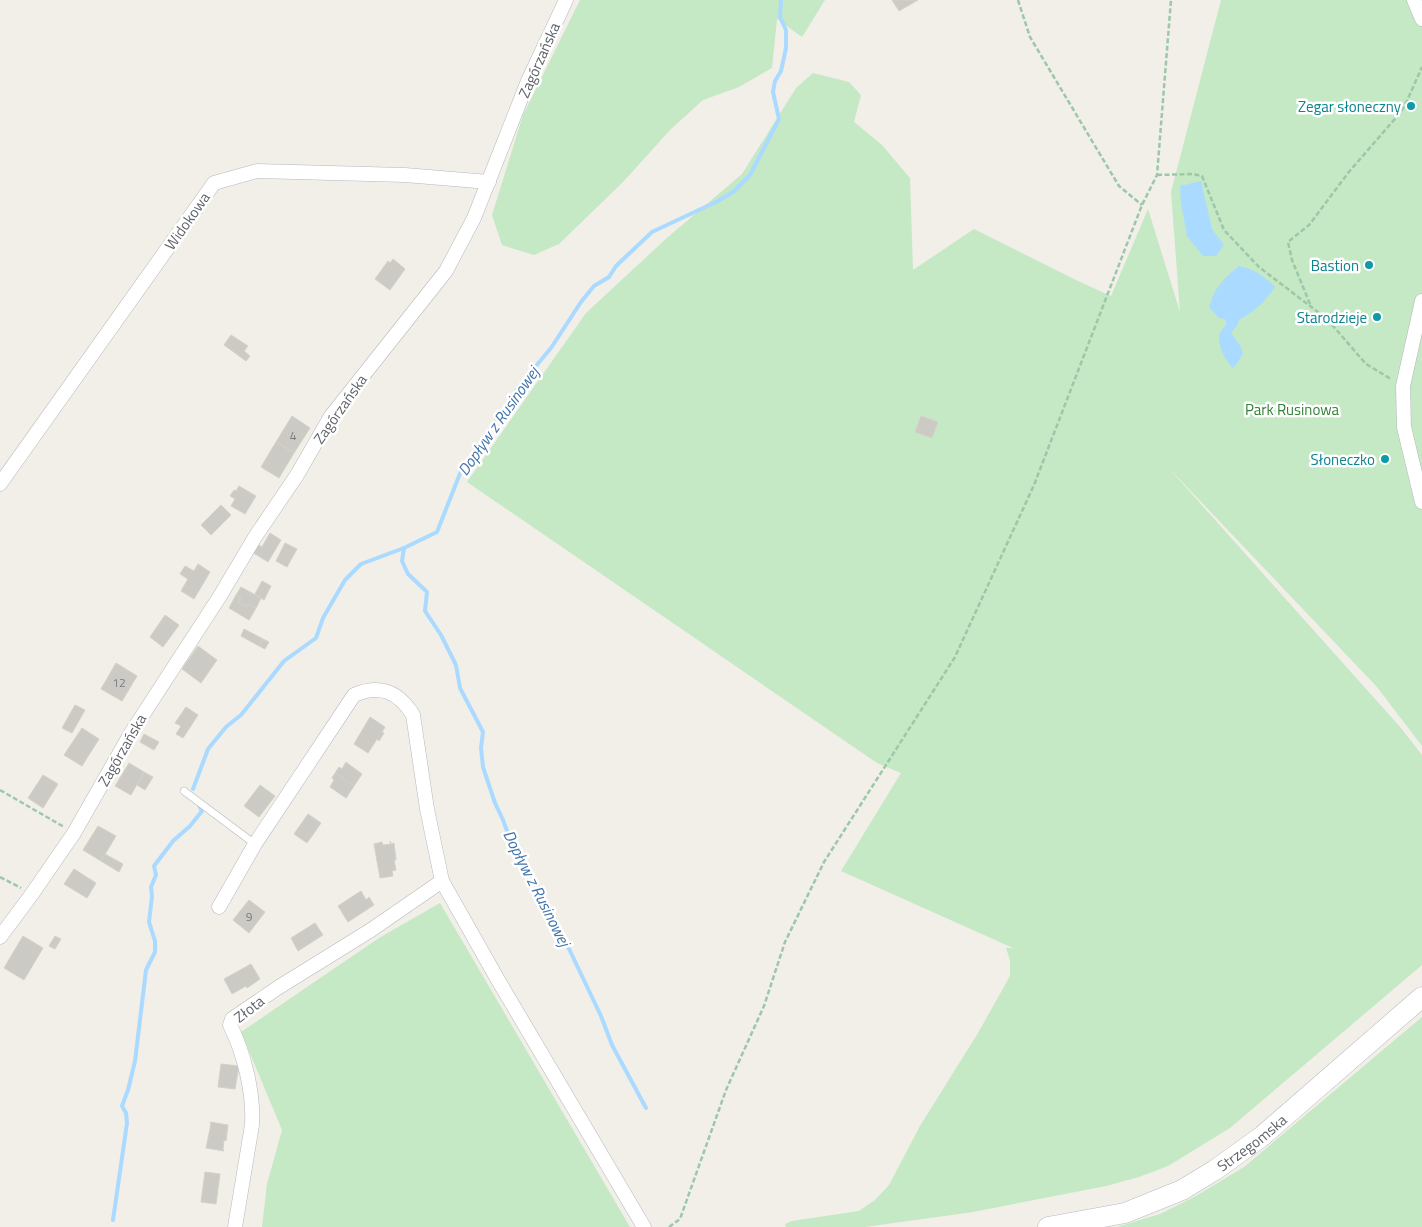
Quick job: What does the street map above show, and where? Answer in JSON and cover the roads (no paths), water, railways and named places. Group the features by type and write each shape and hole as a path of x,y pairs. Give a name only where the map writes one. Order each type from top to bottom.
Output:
{"main road":[{"name":"Strzegomska","path":"1048,1227 1125,1213 1182,1190 1216,1170 1261,1136 1422,997"}],"street":[{"name":"Zagórzańska","path":"0,937 74,833 131,733 220,596 255,537 297,475 331,416 446,271 474,218 528,81 566,0"},
{"path":"1414,0 1422,20"},
{"name":"Widokowa","path":"0,484 214,183 257,171 405,175 489,182"},
{"path":"1422,301 1403,386 1404,427 1422,502"},
{"path":"219,907 255,844 354,695 365,690 379,689 392,693 407,705 413,715 427,809 442,881 503,989 644,1227"},
{"name":"Złota","path":"235,1227 252,1125 253,1108 238,1043 230,1025 232,1019 279,987 371,930 442,881"}],"lane":[{"path":"184,791 255,844"}],"water":[{"path":"1201,181 1212,229 1224,245 1216,256 1203,256 1187,236 1180,186"},
{"path":"1239,266 1258,274 1275,287 1259,306 1239,320 1231,333 1240,345 1243,353 1233,368 1224,356 1220,343 1219,334 1226,325 1226,320 1219,318 1209,307 1220,284"}],"waterway":[{"name":"Dopływ z Rusinowej","path":"646,1108 612,1045 601,1016 541,890 514,850 483,767 481,748 483,732 460,688 456,665 441,635 425,611 427,592 408,574 402,561 404,548 437,532 461,471 521,384 551,348 581,302 594,286 609,277 616,266 652,232 718,201 733,192 750,175 779,119 773,92 775,81 781,71 786,48 786,30 780,17 781,0"},
{"path":"193,789 208,749 226,727 241,715 284,661 316,638 323,618 345,580 361,564 404,548"},
{"path":"113,1220 127,1123 126,1113 122,1106 135,1061 146,970 155,952 155,941 149,922 152,896 151,887 156,875 154,866 173,841 190,826 202,811 199,805"}],"place":[{"name":"Zegar słoneczny","path":"1411,106"},
{"name":"Bastion","path":"1369,265"},
{"name":"Starodzieje","path":"1377,317"},
{"name":"Słoneczko","path":"1385,459"}],"park label":[{"name":"Park Rusinowa","path":"1292,409"}]}
